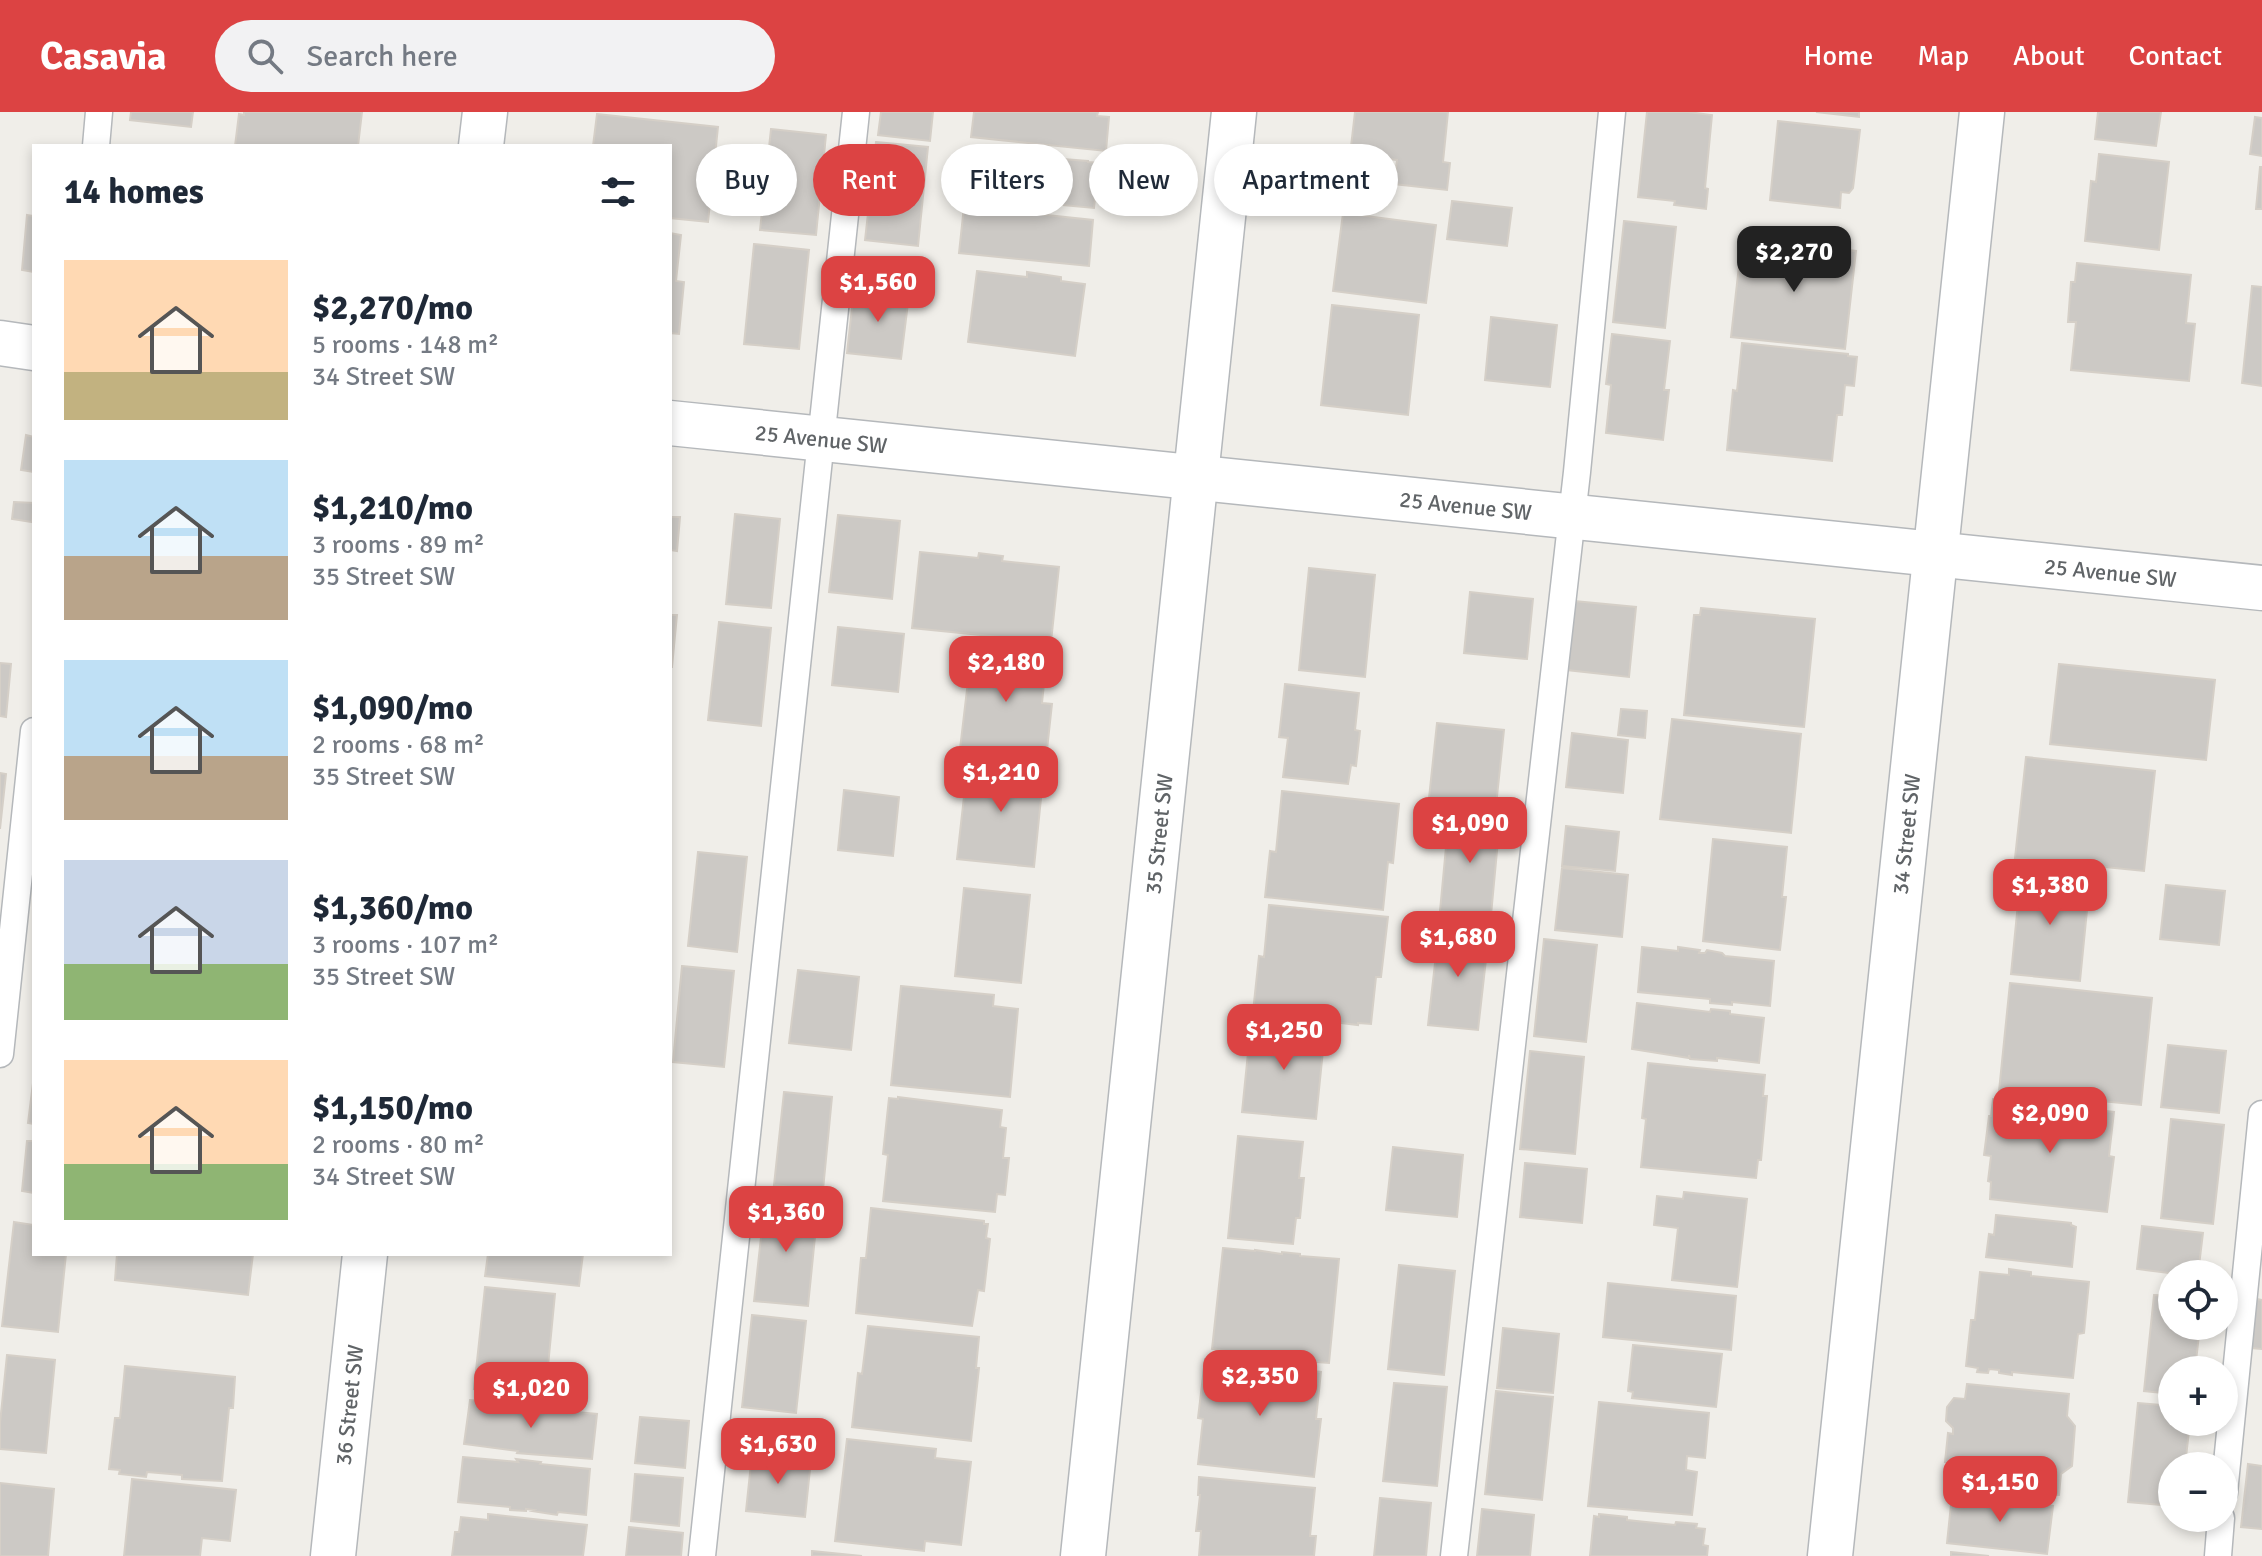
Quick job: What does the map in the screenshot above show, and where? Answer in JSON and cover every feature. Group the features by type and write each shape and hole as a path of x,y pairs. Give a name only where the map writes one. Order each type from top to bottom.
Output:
{"street":[{"path":"481,144 485,112"},
{"name":"35 Street SW","path":"1083,1556 1234,112"},
{"name":"34 Street SW","path":"1830,1556 1982,112"},
{"path":"0,343 32,348"},
{"name":"25 Avenue SW","path":"672,423 2262,588"},
{"name":"36 Street SW","path":"333,1556 365,1256"}],"lane":[{"path":"96,144 99,112"},
{"path":"702,1556 856,112"},
{"path":"1454,1556 1572,516 1612,112"},
{"path":"0,1054 32,750"},
{"path":"2228,1452 2262,1114"},
{"path":"2218,1556 2220,1532"}],"building":[{"path":"131,112 193,112 191,127 130,120"},
{"path":"244,112 362,112 358,144 235,144 239,114 244,115"},
{"path":"881,112 933,112 930,141 878,135"},
{"path":"974,112 1098,112 1097,116 1109,117 1107,144 1089,144 1089,149 1073,148 1073,144 971,137"},
{"path":"1355,112 1448,112 1443,162 1450,163 1447,190 1398,184 1398,144 1351,144"},
{"path":"1647,112 1712,115 1706,209 1674,205 1675,201 1638,197"},
{"path":"1816,112 1859,112 1859,117"},
{"path":"2098,112 2161,112 2156,146 2095,139"},
{"path":"597,114 718,127 716,144 696,144 696,216 709,216 708,222 672,218 672,144 593,144"},
{"path":"2255,117 2262,118 2262,156 2250,154"},
{"path":"1778,121 1860,130 1853,188 1849,193 1841,192 1840,208 1770,200"},
{"path":"771,129 826,135 825,144 813,144 813,216 818,216 816,235 760,230 762,216 797,216 797,144 769,144"},
{"path":"925,147 928,147 925,177"},
{"path":"2099,154 2169,162 2159,250 2085,241 2091,181 2096,182"},
{"path":"1073,160 1089,162 1089,208 1073,206"},
{"path":"2260,167 2262,209 2256,209"},
{"path":"1452,201 1512,208 1507,246 1447,239"},
{"path":"27,215 32,216 32,272 22,270"},
{"path":"868,216 921,216 918,246 865,240"},
{"path":"963,216 1056,216 1093,220 1089,266 959,253"},
{"path":"1343,216 1436,225 1426,303 1333,291"},
{"path":"1624,221 1676,227 1665,328 1613,322"},
{"path":"672,233 681,235 676,281 684,282 679,334 672,333"},
{"path":"1742,239 1856,251 1845,349 1731,337"},
{"path":"754,244 809,250 799,349 744,344"},
{"path":"2077,263 2191,275 2186,323 2195,324 2189,381 2071,370 2076,322 2068,322 2071,282 2075,282"},
{"path":"977,271 1027,277 1027,272 1085,284 1075,356 968,342"},
{"path":"2252,286 2262,287 2262,386 2242,383"},
{"path":"854,290 909,295 901,359 847,353"},
{"path":"1332,305 1419,315 1408,415 1321,405"},
{"path":"1491,317 1557,325 1550,387 1485,380"},
{"path":"1612,334 1670,341 1664,390 1669,390 1663,440 1606,433 1611,385 1606,384"},
{"path":"1742,343 1857,357 1854,386 1845,385 1842,415 1837,415 1832,461 1727,450"},
{"path":"26,435 32,436 32,472 21,470"},
{"path":"14,502 32,503 32,522 12,519"},
{"path":"735,514 780,519 771,608 726,604"},
{"path":"838,515 900,521 892,599 829,592"},
{"path":"672,517 680,517 677,551 672,550"},
{"path":"920,552 978,558 979,553 1003,556 1002,561 1059,567 1051,642 912,628"},
{"path":"1309,568 1375,575 1365,677 1299,670"},
{"path":"1470,592 1533,599 1527,659 1464,653"},
{"path":"1574,601 1636,607 1629,677 1567,670"},
{"path":"1701,608 1815,619 1804,727 1684,715 1694,615 1700,615"},
{"path":"672,615 677,615 672,667"},
{"path":"719,622 771,628 761,726 708,720"},
{"path":"838,627 904,634 898,692 832,685"},
{"path":"972,647 1047,655 1042,703 1052,704 1046,759 960,749"},
{"path":"0,663 11,664 6,717 0,716"},
{"path":"2059,664 2215,680 2206,760 2050,744"},
{"path":"1285,684 1359,693 1355,730 1360,731 1356,766 1351,765 1348,784 1283,777 1288,738 1279,737"},
{"path":"1621,709 1647,711 1645,738 1618,735"},
{"path":"1672,719 1801,734 1791,833 1660,819"},
{"path":"1437,723 1504,730 1496,806 1429,798"},
{"path":"1572,733 1628,740 1623,793 1566,787"},
{"path":"2026,757 2155,771 2144,871 2015,858"},
{"path":"968,761 1044,769 1034,867 957,859"},
{"path":"0,773 6,774 0,829"},
{"path":"844,790 899,797 893,856 838,850"},
{"path":"1282,791 1399,804 1393,863 1388,862 1383,910 1265,897 1270,851 1276,852"},
{"path":"1449,815 1500,819 1491,915 1440,911"},
{"path":"1566,826 1619,832 1615,871 1562,866"},
{"path":"1713,839 1787,847 1780,950 1703,941"},
{"path":"698,852 747,857 737,952 688,946"},
{"path":"1562,868 1628,875 1622,937 1555,930"},
{"path":"2021,873 2090,880 2080,981 2011,974"},
{"path":"2166,885 2225,891 2219,945 2160,939"},
{"path":"964,888 1030,895 1021,983 955,976"},
{"path":"1269,905 1388,917 1381,977 1376,977 1371,1024 1253,1012 1259,956 1264,957"},
{"path":"1439,928 1489,933 1478,1030 1428,1025"},
{"path":"1544,939 1597,945 1586,1042 1534,1036"},
{"path":"1642,947 1678,951 1678,947 1700,950 1699,953 1707,950 1725,956 1774,961 1770,1006 1710,1003 1710,999 1638,992"},
{"path":"682,966 734,971 724,1067 673,1062"},
{"path":"798,970 859,977 851,1050 789,1043"},
{"path":"2010,983 2152,998 2141,1105 1999,1091"},
{"path":"901,986 994,995 993,1006 1018,1009 1010,1097 891,1085"},
{"path":"1637,1003 1710,1012 1711,1009 1730,1011 1730,1014 1764,1018 1759,1063 1717,1058 1717,1061 1690,1059 1689,1055 1689,1058 1632,1049"},
{"path":"1256,1024 1325,1031 1316,1119 1242,1112 1248,1053 1253,1054"},
{"path":"2168,1045 2226,1051 2219,1113 2161,1107"},
{"path":"1530,1051 1584,1057 1575,1154 1520,1149"},
{"path":"1648,1063 1765,1075 1763,1096 1767,1096 1761,1160 1758,1160 1756,1178 1641,1167"},
{"path":"32,1091 32,1124 28,1123"},
{"path":"784,1092 832,1097 823,1190 774,1185"},
{"path":"889,1098 1002,1110 1000,1127 1006,1128 1003,1158 1009,1158 1005,1195 997,1194 995,1212 883,1201 888,1155 883,1154"},
{"path":"1993,1099 2114,1112 2109,1156 2114,1157 2107,1212 1990,1199 1991,1182 1988,1181 1991,1156 1984,1155"},
{"path":"2171,1119 2224,1125 2213,1224 2161,1218"},
{"path":"1238,1136 1303,1142 1299,1178 1304,1178 1300,1218 1296,1218 1293,1244 1228,1238"},
{"path":"27,1141 32,1141 32,1193 22,1191"},
{"path":"1393,1147 1463,1155 1457,1217 1386,1210"},
{"path":"1525,1163 1587,1169 1582,1223 1520,1217"},
{"path":"1684,1192 1747,1199 1737,1287 1672,1280 1678,1228 1654,1225 1657,1196 1683,1199"},
{"path":"765,1201 818,1207 808,1306 754,1301"},
{"path":"871,1208 984,1221 988,1224 986,1238 990,1239 984,1291 978,1290 972,1326 856,1313 861,1258 866,1258"},
{"path":"1996,1215 2071,1223 2076,1227 2072,1267 1986,1257 1989,1234 1994,1235"},
{"path":"14,1222 32,1225 32,1256 66,1256 58,1332 2,1326"},
{"path":"2142,1226 2203,1233 2200,1260 2158,1260 2158,1272 2137,1269"},
{"path":"1223,1248 1339,1259 1329,1363 1212,1349"},
{"path":"117,1256 253,1256 248,1295 115,1280"},
{"path":"488,1256 583,1256 579,1286 485,1276"},
{"path":"1399,1265 1455,1271 1444,1375 1388,1369"},
{"path":"2009,1269 2031,1272 2031,1276 2089,1282 2084,1333 2078,1334 2073,1378 2012,1372 2012,1375 1989,1369 1988,1373 1977,1372 1978,1368 1966,1366 1980,1272 2009,1275"},
{"path":"1608,1283 1736,1296 1731,1350 1603,1337"},
{"path":"485,1287 555,1294 545,1397 474,1389"},
{"path":"2154,1295 2158,1295 2158,1340 2198,1340 2197,1356 2158,1356 2158,1392 2144,1391"},
{"path":"2257,1299 2262,1300 2262,1349 2251,1348"},
{"path":"752,1315 806,1321 796,1413 742,1407"},
{"path":"868,1326 979,1337 971,1441 852,1427 858,1373 862,1374"},
{"path":"1503,1328 1559,1334 1553,1393 1497,1388"},
{"path":"1633,1345 1722,1354 1716,1407 1632,1398 1633,1392 1628,1391"},
{"path":"7,1355 55,1360 46,1453 0,1449"},
{"path":"1205,1359 1321,1372 1316,1419 1321,1419 1314,1477 1198,1464 1203,1419 1198,1418"},
{"path":"125,1366 235,1377 222,1481 182,1479 182,1475 147,1472 146,1477 119,1474 120,1470 109,1469 115,1418 120,1418"},
{"path":"1394,1383 1447,1387 1437,1486 1383,1481"},
{"path":"1967,1384 2069,1394 2067,1416 2075,1426 2072,1466 2061,1474 2059,1495 1956,1485 1956,1481 1948,1480 1950,1462 1945,1462 1948,1433 1953,1434 1953,1428 1946,1421 1947,1407 1954,1398 1965,1399"},
{"path":"1496,1391 1553,1397 1542,1500 1485,1494"},
{"path":"470,1400 568,1408 565,1411 597,1414 592,1459 517,1453 464,1444"},
{"path":"1599,1402 1709,1413 1705,1458 1687,1456 1686,1470 1697,1472 1692,1515 1588,1506"},
{"path":"2138,1403 2158,1405 2158,1436 2188,1436 2187,1452 2158,1452 2158,1505 2128,1502"},
{"path":"640,1417 689,1421 685,1468 635,1463"},
{"path":"847,1439 936,1449 935,1458 971,1462 961,1545 925,1541 924,1551 835,1541"},
{"path":"752,1454 811,1460 805,1517 746,1511"},
{"path":"463,1457 518,1462 516,1459 590,1469 586,1515 558,1512 557,1515 458,1502"},
{"path":"2248,1464 2262,1466 2262,1529 2241,1527"},
{"path":"635,1474 683,1478 679,1526 631,1521"},
{"path":"1199,1477 1315,1488 1310,1536 1316,1536 1314,1556 1199,1556 1201,1531 1196,1531"},
{"path":"132,1479 236,1490 230,1541 202,1538 200,1556 124,1556"},
{"path":"0,1483 54,1489 48,1556 0,1556"},
{"path":"1952,1495 2053,1506 2047,1554 1947,1543"},
{"path":"1380,1498 1431,1503 1426,1556 1374,1556"},
{"path":"1482,1509 1534,1515 1530,1556 1477,1556"},
{"path":"488,1514 587,1525 583,1556 452,1556 455,1532 459,1532 461,1517 488,1520"},
{"path":"1599,1514 1675,1525 1676,1522 1697,1524 1696,1528 1705,1529 1703,1545 1708,1546 1707,1556 1590,1556 1594,1516 1599,1517"},
{"path":"629,1527 683,1533 681,1556 626,1556"},
{"path":"812,1551 862,1556 812,1556"},
{"path":"1951,1552 1989,1556 1951,1556"}]}
